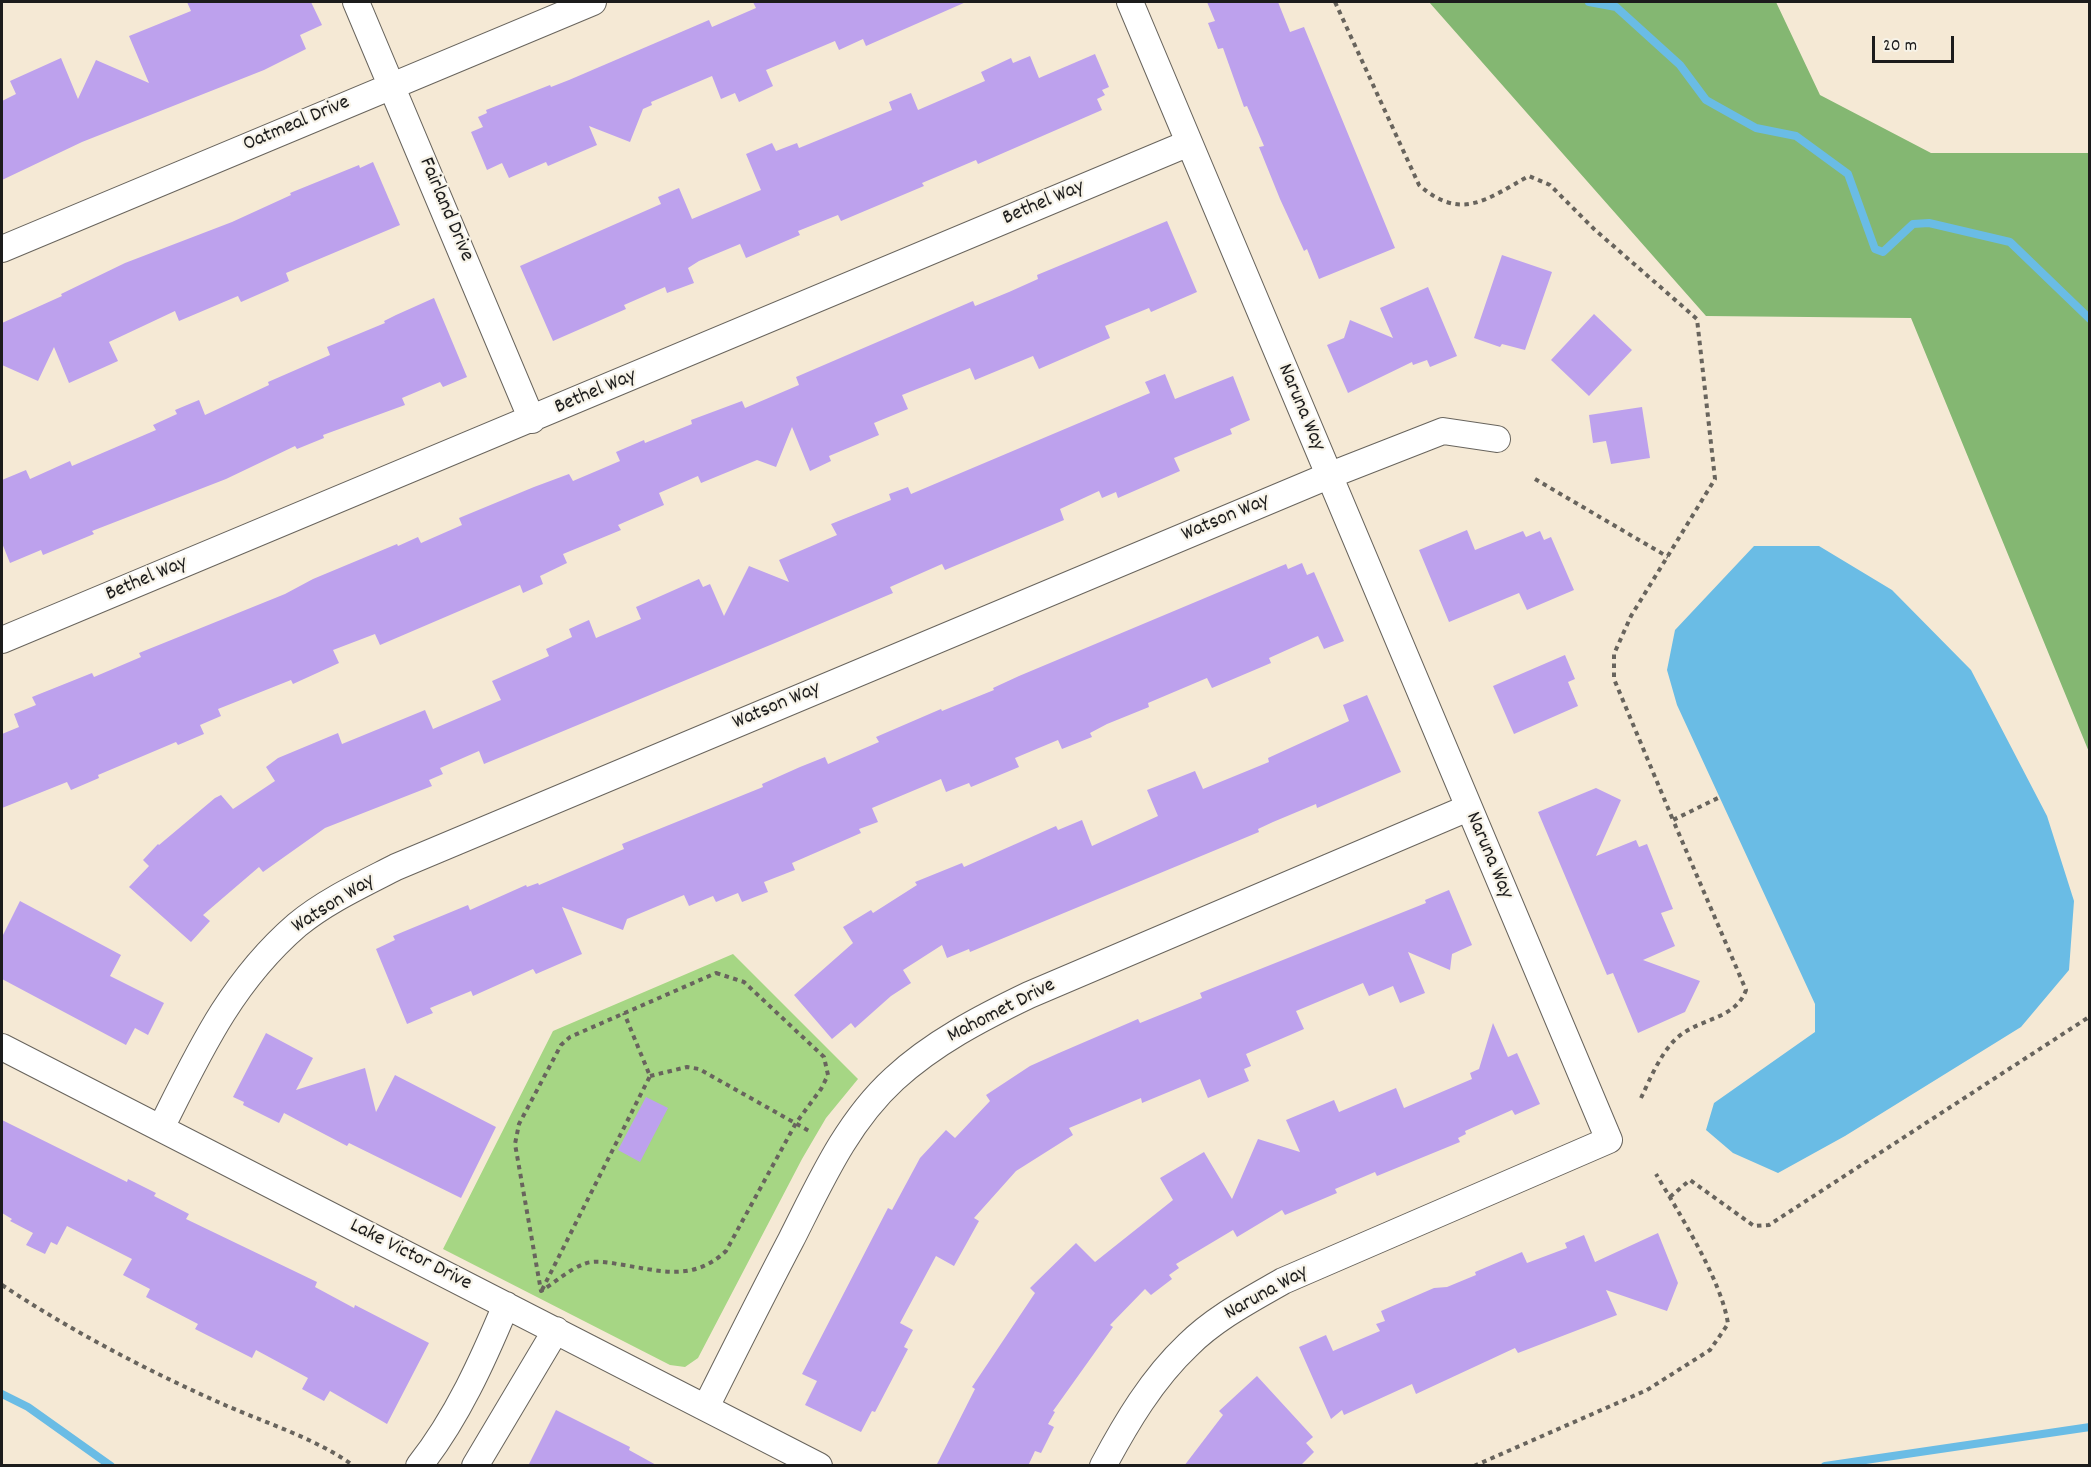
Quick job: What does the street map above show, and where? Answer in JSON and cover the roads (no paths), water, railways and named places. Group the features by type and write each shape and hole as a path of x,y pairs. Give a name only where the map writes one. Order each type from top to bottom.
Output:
{"street":[{"name":"Fairland Drive","path":"356,2 393,85 532,420"},
{"name":"Oatmeal Drive","path":"2,249 593,2"},
{"name":"Naruna Way","path":"1104,1466 1122,1430 1155,1382 1188,1345 1234,1309 1283,1281 1609,1140 1130,2"},
{"name":"Bethel Way","path":"2,640 1189,143"},
{"name":"Watson Way","path":"161,1128 205,1039 229,999 261,958 299,923 346,893 396,867 1328,476 1443,431 1497,440"},
{"name":"Mahomet Drive","path":"706,1407 830,1162 858,1119 894,1080 932,1049 979,1019 1029,995 1468,808"},
{"name":"Lake Victor Drive","path":"2,1047 819,1466"},
{"path":"419,1466 461,1401 487,1352 506,1305"},
{"path":"475,1466 556,1330"}],"water":[{"path":"1754,546 1819,546 1892,590 1971,670 2047,816 2074,901 2069,970 2021,1027 1845,1136 1778,1173 1733,1153 1706,1130 1714,1103 1815,1032 1815,1004 1677,705 1667,670 1675,630"}],"waterway":[{"path":"1589,2 1616,7 1680,65 1706,100 1756,128 1796,136 1848,174 1875,249 1883,252 1913,224 1929,223 2010,242 2090,319"},
{"path":"2,1394 28,1407 111,1466"},
{"path":"1825,1466 2090,1427"}]}
